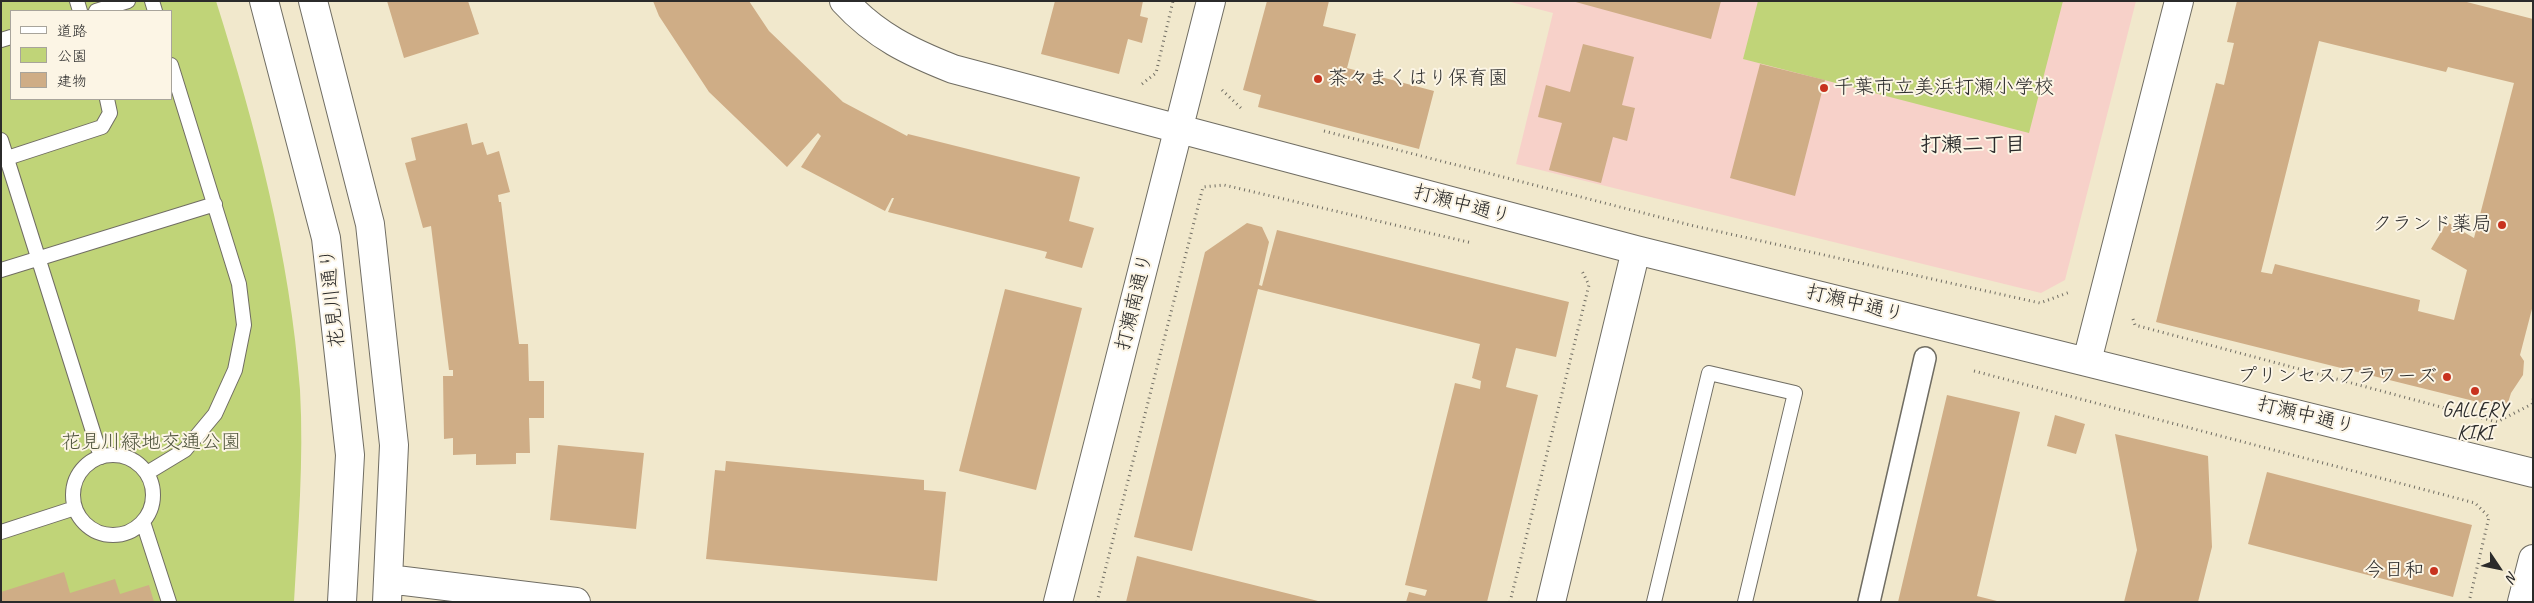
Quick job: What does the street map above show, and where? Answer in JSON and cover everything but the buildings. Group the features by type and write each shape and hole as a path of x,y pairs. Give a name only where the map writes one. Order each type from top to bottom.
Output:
{"street":[{"name":"花見川通り","path":"264,1 326,238 350,455 342,602"},
{"path":"313,1 370,224 394,445 388,590 576,602"},
{"name":"打瀬中通り","path":"844,1 862,21 904,49 953,70 1178,131 1636,250 2533,473"},
{"name":"打瀬南通り","path":"1058,602 1210,1"},
{"path":"2087,361 2179,1"},
{"path":"1551,602 1636,250"},
{"path":"1869,602 1925,358"},
{"path":"2522,602 2533,559"}],"lane":[{"path":"99,10 128,1"},
{"path":"147,473 185,450 215,414 235,370 244,326 239,284 172,68"},
{"path":"4,159 102,127 110,113 107,100"},
{"path":"1,140 4,159 38,258 101,457"},
{"path":"1,270 215,204"},
{"path":"1654,602 1709,374 1795,393 1745,602"},
{"path":"117,455 128,457 139,463 147,473 153,487 150,513 143,522 126,534 101,534 82,521 75,508 73,490 76,481 88,464 101,457 117,455"},
{"path":"1,532 75,508"},
{"path":"143,522 169,602"}],"path":[{"path":"1138,87 1156,73 1172,1"},
{"path":"1218,86 1242,109 1251,112"},
{"path":"1318,129 1694,226 2040,303 2071,291"},
{"path":"1097,602 1203,187 1224,184 1475,244"},
{"path":"1510,602 1589,285 1581,269"},
{"path":"2132,317 2135,324 2497,422 2532,404 2533,399"},
{"path":"2469,602 2489,517 2475,503"}],"shaded area":[{"name":"千葉市立美浜打瀬小学校","path":"1507,1 2136,1 2065,280 2041,293 1516,164 1553,13"}],"green space":[{"name":"花見川緑地交通公園","path":"1,1 216,1 258,145 280,242 295,340 300,390 301,443 294,602 1,602"},
{"path":"1758,1 2063,1 2029,133 1743,59"}],"place":[{"name":"茶々まくはり保育園","path":"1318,79"},
{"name":"千葉市立美浜打瀬小学校","path":"1824,88"},
{"name":"クランド薬局","path":"2502,225"},
{"name":"プリンセスフラワーズ","path":"2447,377"},
{"name":"GALLERY KIKI","path":"2475,391"},
{"name":"今日和","path":"2434,571"}],"district":[{"name":"打瀬二丁目","path":"1973,145"}]}
